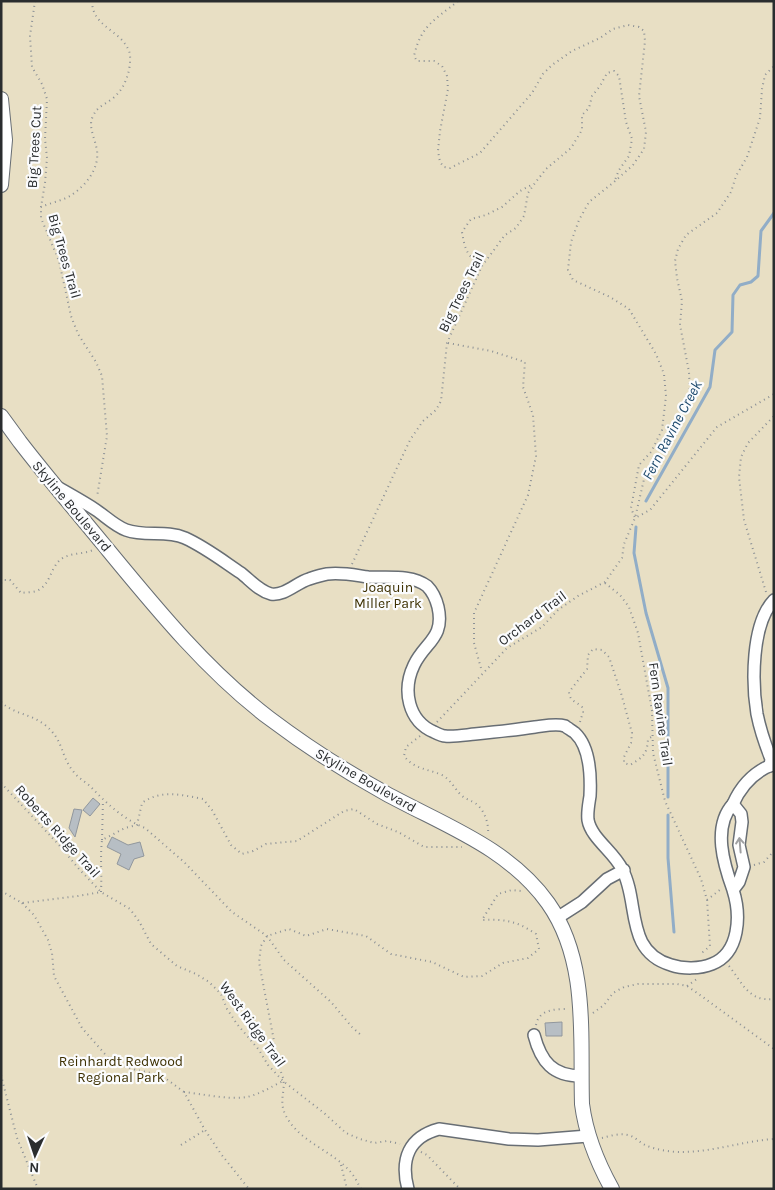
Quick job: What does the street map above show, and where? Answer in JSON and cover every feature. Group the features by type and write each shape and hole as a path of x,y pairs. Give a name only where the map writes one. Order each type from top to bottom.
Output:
{"main road":[{"path":"1,99 5,140 1,185"},
{"name":"Skyline Boulevard","path":"1,416 55,486 149,600 230,685 269,718 326,758 359,778 487,847 517,869 539,891 557,918 571,951 580,1009 582,1104 588,1136 612,1189"}],"lane":[{"path":"55,486 95,509 124,530 142,533 174,534 185,538 220,559 270,594 282,594 305,580 326,574 347,573 368,577 394,577 426,585 434,595 440,618 438,631 432,642 413,666 409,679 408,698 410,710 419,722 429,730 443,736 508,731 551,725 565,726 574,732 583,743 589,769 588,821 602,843 613,854 624,870 638,937 652,955 671,966 703,967 714,964 729,950 737,930 737,919 722,845 722,830 728,809 746,783 756,773 772,765 760,729 754,685 757,642 761,626 772,602"},
{"path":"731,887 739,882 744,867 739,845 742,822 741,814 733,804"},
{"path":"557,918 582,902 607,879 624,870"},
{"path":"534,1035 546,1062 554,1070 561,1074 581,1076"},
{"path":"408,1189 405,1174 406,1160 410,1148 418,1138 428,1132 439,1129 509,1139 538,1140 588,1136"}],"path":[{"name":"Big Trees Cut","path":"35,1 30,36 32,67 42,84 47,99 44,140 47,158 41,207"},
{"name":"Big Trees Trail","path":"92,1 92,9 96,18 123,40 130,52 130,66 126,81 121,90 97,108 91,118 91,128 97,148 97,160 93,172 71,196 41,207 41,218 59,261 71,316 78,334 96,362 102,376 107,436 95,509"},
{"path":"458,1 435,18 426,28 417,43 414,56 418,61 434,61 442,66 447,76 448,90 438,151 440,162 444,167 450,168 480,153 532,93 543,74 552,65 572,51 600,38 613,29 628,25 639,27 644,31 645,41 639,96 646,132 644,149 633,165 589,202 578,220 571,242 568,270 573,280 610,297 629,309 656,354 664,374 666,396 662,430 651,452 639,465 630,508 634,518"},
{"path":"634,518 645,475 686,408 690,394 689,372 680,325 682,301 675,261 678,249 686,235 716,213 731,192 736,176 747,157 760,118 765,75 774,66"},
{"name":"Big Trees Trail","path":"347,573 410,440 423,421 436,410 441,401 447,343 482,266 505,234 516,228 524,216 528,193 535,183 546,169 571,148 582,130 582,115 589,108 592,96 607,73 614,71 619,76 626,122 632,139 629,156 619,170 614,182"},
{"path":"482,266 470,258 464,246 462,232 472,219 502,208 520,192 535,183"},
{"path":"447,343 491,351 525,362 523,386 533,415 536,456 528,494 474,613 474,643 482,671 481,674"},
{"path":"634,518 650,510 717,428 774,394"},
{"path":"772,602 744,520 739,477 741,457 748,443 774,416"},
{"name":"Orchard Trail","path":"487,847 488,830 483,810 463,797 451,781 441,775 410,764 404,756 406,747 429,730 507,648 542,627 558,610 578,596 605,582 622,558 624,544 634,518"},
{"path":"1,583 4,580 10,580 21,593 35,592 41,589 55,566 67,555 87,553 104,545"},
{"name":"Fern Ravine Trail","path":"605,582 620,595 629,607 638,633 652,711 653,754 666,801 701,878 707,900 710,946 703,952 703,967"},
{"path":"574,732 583,712 582,707 574,703 570,698 569,692 587,668 588,655 593,649 602,650 609,657 632,733 631,743 624,757 624,764 630,765 642,757 647,750 648,739 653,736"},
{"path":"1,702 14,712 30,715 58,737 72,770 103,800 137,825 145,828 184,862 232,912 267,936 284,960 331,1002 362,1036"},
{"name":"Roberts Ridge Trail","path":"1,783 101,892"},
{"path":"137,825 142,803 151,797 168,793 203,799 212,810 231,845 242,854 266,844 297,841 344,811 354,809 377,824 398,832 424,847 463,847"},
{"path":"22,903 101,892 100,856 103,800"},
{"path":"102,840 125,828 137,825"},
{"path":"744,867 764,862 774,851"},
{"path":"707,900 731,887"},
{"path":"361,1189 354,1175 340,1162 303,1137 286,1116 281,1100 283,1080 274,1052 274,1041 259,962 260,946 267,936 289,929 306,936 327,929 366,936 391,954 432,962 464,977 482,976 503,963 528,958 539,949 536,934 521,924 502,919 482,920 498,894 512,890 539,891"},
{"path":"1,891 22,903 34,915 48,940 52,953 54,976 74,1015 96,1045 112,1062 136,1070 161,1075 184,1092 221,1154 249,1189"},
{"name":"West Ridge Trail","path":"101,892 130,909 139,921 151,944 163,956 210,982 221,994 227,1009 268,1065 346,1133 374,1143 398,1143 426,1155 460,1189"},
{"path":"722,958 747,992 768,1000 774,999"},
{"path":"592,1014 604,1005 613,993 624,987 638,984 677,984 687,986 774,1049"},
{"path":"534,1035 537,1019 547,1010 569,1009 569,1016"},
{"path":"1,1075 17,1138 38,1189"},
{"path":"184,1092 246,1097 261,1093 283,1080"},
{"path":"181,1145 205,1130"},
{"path":"588,1136 600,1138 620,1134 630,1135 643,1144 657,1149 681,1152 709,1150 774,1139"},
{"path":"340,1162 347,1189"}],"green space":[{"name":"Joaquin Miller Park","path":"1,1 774,1 774,1189 1,1189"}],"building":[{"path":"93,798 100,804 90,816 83,810"},
{"path":"74,809 82,810 75,837 69,828"},
{"path":"112,837 128,845 140,842 144,856 134,859 129,870 117,864 121,854 107,847"},
{"path":"562,1022 562,1036 546,1036 545,1023"}],"waterway":[{"name":"Fern Ravine Creek","path":"646,501 710,387 715,350 732,332 733,295 740,285 751,282 758,276 761,231 774,213"},
{"name":"Fern Ravine Creek","path":"636,527 634,553 646,613 668,688 668,797"},
{"name":"Fern Ravine Creek","path":"668,815 668,858 674,932"}],"park label":[{"name":"Reinhardt Redwood Regional Park","path":"121,1070"}]}
